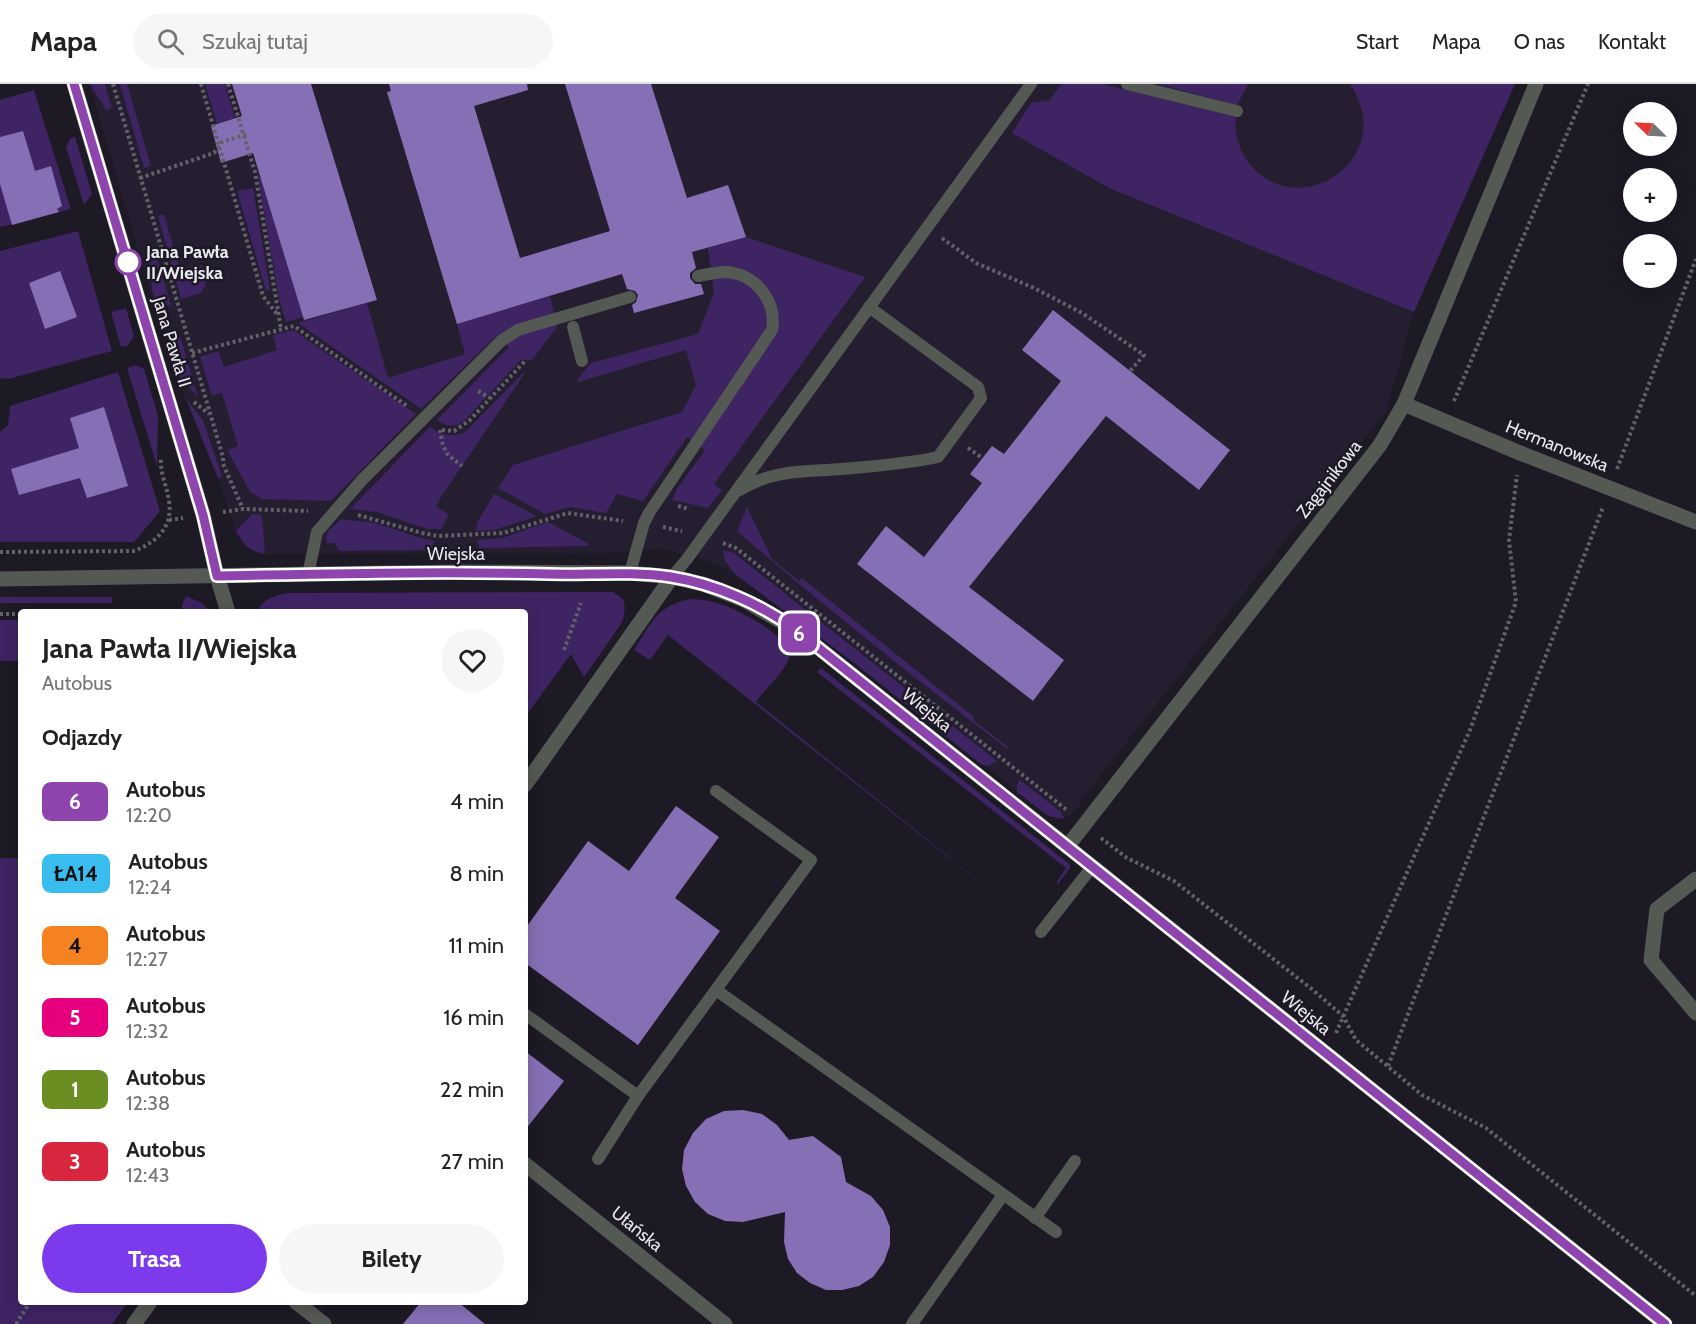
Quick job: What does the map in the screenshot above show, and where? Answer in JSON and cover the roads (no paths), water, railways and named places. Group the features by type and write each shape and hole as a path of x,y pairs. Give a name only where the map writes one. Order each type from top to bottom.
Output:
{"street":[{"name":"Jana Pawła II","path":"74,84 200,505 227,609"},
{"name":"Zagajnikowa","path":"1067,847 1380,445 1404,404 1536,84"},
{"name":"Hermanowska","path":"1404,404 1520,453 1696,522"},
{"name":"Wiejska","path":"0,579 456,572 630,573 672,577 703,584 744,600 788,624 1665,1324"},
{"path":"528,780 672,577"},
{"path":"1696,879 1657,909 1651,960 1696,1013"},
{"name":"Ułańska","path":"528,1166 725,1324"},
{"path":"134,1324 148,1305"},
{"path":"300,1305 324,1324"}],"lane":[{"path":"672,577 1031,84"},
{"path":"1127,84 1237,111"},
{"path":"630,573 649,513 772,330 774,317 768,298 760,287 740,274 726,272 698,276"},
{"path":"308,575 317,532 362,480 501,341 518,330 630,297"},
{"path":"734,494 755,481 776,474 906,464 938,458 981,398 978,387 869,307"},
{"path":"573,327 582,361"},
{"path":"598,1159 638,1096 811,860 716,791"},
{"path":"1041,932 1092,867"},
{"path":"716,990 1056,1232"},
{"path":"528,1016 638,1096"},
{"path":"1035,1218 1075,1161"},
{"path":"912,1324 1003,1195"}],"place":[{"name":"Jana Pawła II/Wiejska","path":"128,262"}]}
